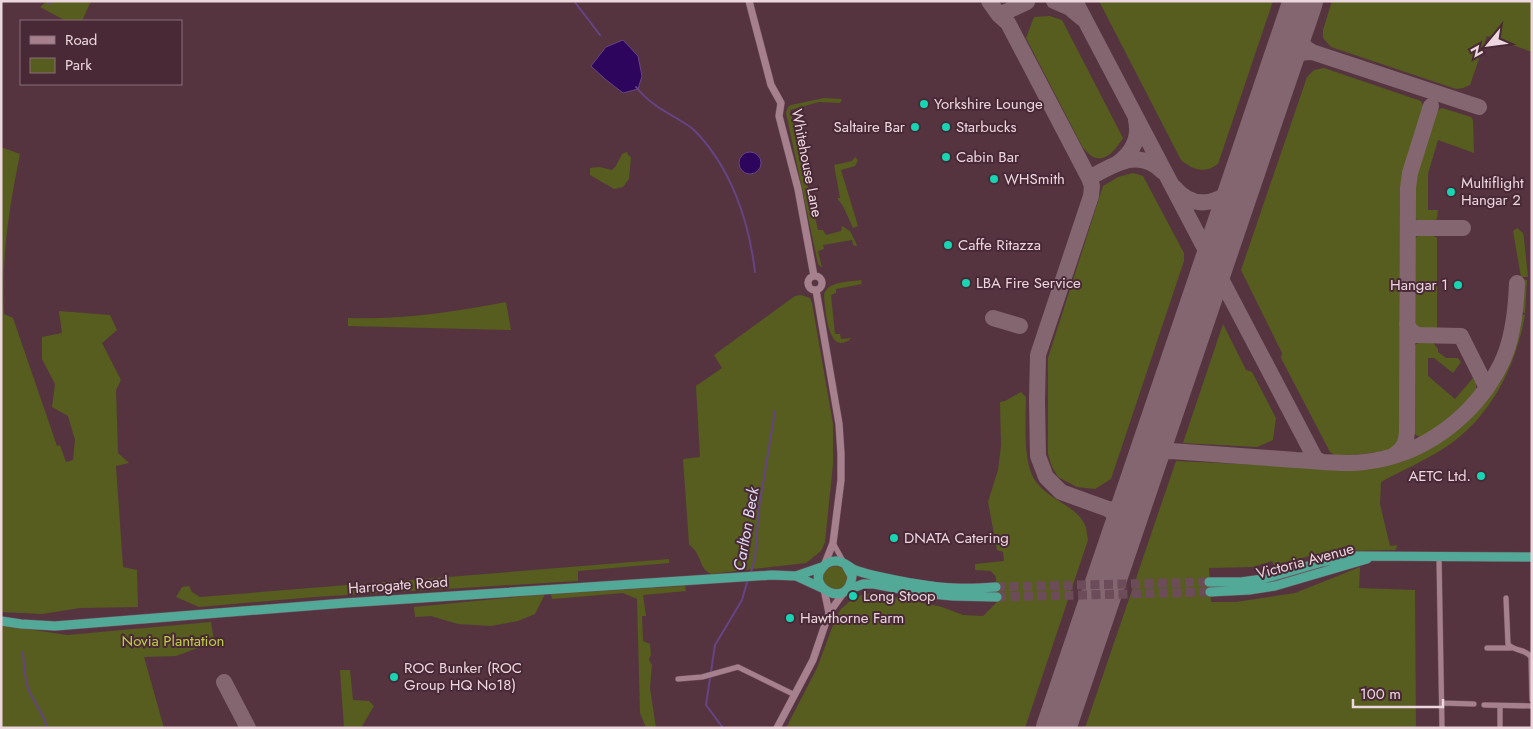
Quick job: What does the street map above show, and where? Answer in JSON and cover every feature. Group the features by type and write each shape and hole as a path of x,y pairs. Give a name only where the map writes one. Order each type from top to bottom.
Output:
{"highway":[{"name":"Victoria Avenue","path":"1210,587 1263,579 1330,560 1352,556 1532,556"},
{"path":"922,589 863,584 832,594 823,588 819,577 823,566 836,561 864,573 960,597 997,592"},
{"path":"844,591 852,576 846,565"},
{"name":"Harrogate Road","path":"796,576 823,566"},
{"name":"Harrogate Road","path":"1,621 55,626 345,603 772,575 796,576 823,588"}],"street":[{"name":"Whitehouse Lane","path":"749,1 771,85 781,103 780,116 798,189 814,276 820,278 822,283 816,290 839,424 841,454 841,480 833,543"},
{"path":"833,543 846,565"},
{"path":"823,566 833,543"},
{"path":"1439,557 1442,728"},
{"path":"823,588 829,613"},
{"path":"778,728 813,660 829,613 844,591"},
{"path":"1506,598 1508,644 1512,648"},
{"path":"1487,648 1512,648 1525,651 1531,657 1532,700"},
{"path":"678,679 702,677 738,667 795,695"},
{"path":"1442,703 1474,704"},
{"path":"1484,705 1532,706"},
{"path":"1500,706 1500,728"}],"green space":[{"path":"47,1 91,1 82,20 64,20 40,7"},
{"path":"1099,1 1273,1 1218,164 1208,169 1199,170 1181,160"},
{"path":"1332,1 1532,1 1532,52 1487,36 1470,85 1456,89 1331,47 1323,38 1323,30"},
{"path":"1050,16 1062,20 1123,138 1111,153 1103,158 1093,157 1083,148 1026,38 1034,17"},
{"path":"1324,68 1421,101 1424,108 1402,177 1401,439 1396,447 1386,451 1337,457 1330,452 1281,358 1282,353 1241,270 1307,77 1314,70"},
{"path":"824,98 842,99 840,103 819,102 790,110 818,230 823,230 826,235 841,231 842,226 850,231 857,245 853,245 852,240 823,245 824,249 818,251 822,268 818,264 786,113 791,105"},
{"path":"1442,108 1471,117 1473,120 1474,153 1438,140 1428,174 1428,210 1438,210 1437,219 1429,223 1420,223 1415,218 1413,183 1435,112"},
{"path":"1,147 20,154 12,194 5,254 4,314 13,318 57,446 60,445 66,462 73,460 75,440 68,416 52,407 55,384 42,359 42,337 62,333 59,311 110,315 117,330 102,343 121,380 116,390 118,453 129,463 116,466 123,567 137,570 138,607 80,608 42,614 1,612"},
{"path":"627,152 631,157 629,179 623,187 614,189 590,175 590,168 599,167 612,170 622,154"},
{"path":"855,157 858,160 855,166 841,170 858,226 853,228 843,206 837,198 840,198 834,165 852,161"},
{"path":"1133,173 1143,176 1184,253 1184,261 1111,479 1095,489 1077,487 1058,477 1052,467 1048,454 1048,358 1103,186 1118,177"},
{"path":"1517,228 1523,233 1528,277 1521,277 1513,231"},
{"path":"1426,232 1437,238 1437,329 1424,330 1420,329 1415,323 1413,314 1414,243 1418,236"},
{"path":"1521,279 1527,280 1525,313 1520,312"},
{"path":"861,280 862,284 836,289 836,293 831,295 835,334 840,334 841,339 852,338 841,343 836,341 830,331 824,295 829,287"},
{"path":"801,295 810,298 812,303 833,424 833,464 825,542 821,551 806,563 711,574 703,568 696,551 689,544 683,459 700,457 696,386 722,368 714,355 795,296"},
{"path":"506,302 511,330 348,326 348,318 388,318 428,314"},
{"path":"1520,314 1525,315 1521,334 1508,371 1499,389 1476,421 1446,447 1381,482 1380,504 1390,546 1397,545 1396,550 1347,551 1314,555 1274,565 1272,561 1253,567 1209,568 1211,602 1236,602 1295,593 1360,567 1359,588 1415,590 1416,728 1085,728 1176,461 1350,469 1382,467 1402,462 1442,441 1476,412 1498,382 1513,348 1516,346"},
{"path":"1223,324 1246,370 1252,372 1276,418 1273,440 1257,447 1183,443"},
{"path":"1421,340 1432,341 1438,352 1446,358 1458,358 1461,362 1453,373 1434,358 1428,358 1428,376 1455,399 1473,378 1476,382 1476,391 1450,416 1421,438 1413,433 1413,347"},
{"path":"1021,392 1026,397 1026,447 1032,475 1037,483 1051,496 1074,511 1086,527 1088,540 1025,728 786,728 817,668 836,617 841,609 850,601 861,595 875,593 942,607 963,615 983,616 997,602 996,577 991,571 975,570 975,564 1004,561 1003,552 997,550 988,502 998,470 1001,446 1000,402"},
{"name":"Novia Plantation","path":"669,559 669,563 578,571 578,581 314,597 199,607 176,597 182,587 189,586 192,592 200,597"},
{"path":"835,566 840,567 846,573 846,583 840,589 835,590 830,589 824,583 823,578 824,573 830,567"},
{"path":"685,586 686,591 643,595 646,616 642,616 643,641 650,644 651,655 649,659 652,664 650,688 656,728 646,728 640,713 637,599 623,593 552,599 551,594"},
{"path":"545,594 535,614 518,621 491,626 458,624 431,616 415,617 414,607"},
{"path":"211,622 214,642 176,656 144,657 164,728 1,728 1,625 67,635"},
{"path":"340,670 350,670 353,700 369,701 374,706 361,728 344,728"}],"shaded area":[{"path":"623,40 638,56 642,76 638,89 623,93 591,66 606,47"},
{"path":"750,152 758,155 761,163 758,171 750,174 742,171 739,163 742,155"}],"waterway":[{"path":"49,4 52,1"},
{"name":"Carlton Beck","path":"574,1 600,35"},
{"name":"Carlton Beck","path":"636,87 656,105 687,124 707,145 718,161 728,178 743,214 755,272"},
{"name":"Carlton Beck","path":"751,572 755,558 759,508 775,411"},
{"name":"Carlton Beck","path":"723,728 706,705 715,645 742,600 748,579"},
{"path":"23,652 28,688 47,728"}],"taxiway":[{"path":"989,1 999,15 1008,23 1092,186 1091,196 1038,355 1038,456 1046,477 1061,492 1108,509"},
{"path":"1054,1 1070,8 1082,18"},
{"path":"1075,1 1315,458 1320,461"},
{"path":"999,15 1027,2"},
{"path":"1279,71 1292,56 1312,52 1303,46 1298,39 1296,20"},
{"path":"1312,52 1479,107"},
{"path":"1394,455 1404,446 1407,432 1408,188 1410,173 1431,106"},
{"path":"1118,163 1128,154 1134,144 1137,133 1136,120"},
{"path":"1089,178 1117,164 1136,159 1154,165 1163,172"},
{"path":"1174,187 1192,200 1210,202 1228,193 1243,177"},
{"path":"1408,228 1463,228"},
{"path":"1221,275 1219,259 1223,235"},
{"path":"1203,294 1207,267 1205,256"},
{"path":"1171,451 1356,463 1386,458 1426,442 1462,416 1490,383 1501,364 1513,325 1517,283"},
{"path":"1197,310 1204,299 1216,293"},
{"path":"993,318 1020,326"},
{"path":"1407,324 1411,331 1417,335 1461,336 1487,388"},
{"path":"1142,472 1153,456 1160,452 1171,451 1160,439 1161,415"},
{"path":"1120,537 1120,521 1108,509 1123,507 1134,497"},
{"path":"224,682 248,728"}],"runway":[{"path":"1056,728 1303,1"}],"tunnel":[{"path":"996,587 1209,582"},
{"path":"997,597 1210,592"}],"place":[{"name":"Yorkshire Lounge","path":"924,104"},
{"name":"Saltaire Bar","path":"915,127"},
{"name":"Starbucks","path":"946,127"},
{"name":"Cabin Bar","path":"946,157"},
{"name":"WHSmith","path":"994,179"},
{"name":"Multiflight Hangar 2","path":"1451,192"},
{"name":"Caffe Ritazza","path":"948,245"},
{"name":"LBA Fire Service","path":"966,283"},
{"name":"Hangar 1","path":"1458,285"},
{"name":"AETC Ltd.","path":"1481,476"},
{"name":"DNATA Catering","path":"894,538"},
{"name":"Long Stoop","path":"853,596"},
{"name":"Hawthorne Farm","path":"790,618"},
{"name":"ROC Bunker (ROC Group HQ No18)","path":"394,677"}]}
